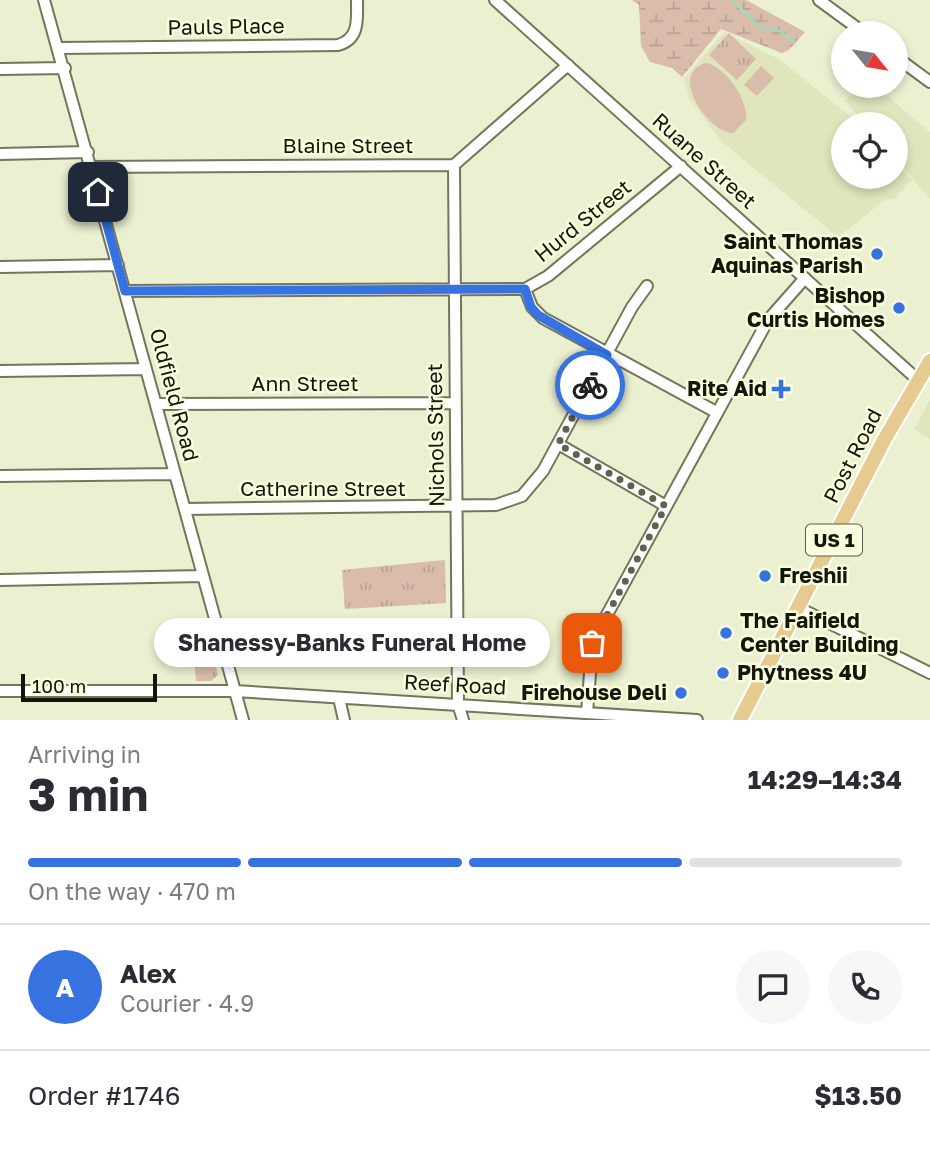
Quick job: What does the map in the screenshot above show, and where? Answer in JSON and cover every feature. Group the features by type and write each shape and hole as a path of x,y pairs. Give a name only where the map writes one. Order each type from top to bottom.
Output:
{"main road":[{"name":"Post Road","path":"740,720 879,449 930,361"}],"street":[{"name":"Oldfield Road","path":"44,0 65,68 243,720"},
{"name":"Pauls Place","path":"59,48 338,45 347,42 355,32 357,0"},
{"name":"Ruane Street","path":"495,0 918,380"},
{"path":"819,1 847,21"},
{"path":"454,165 568,65"},
{"path":"908,66 930,82"},
{"path":"0,69 65,68"},
{"path":"0,154 88,152"},
{"name":"Blaine Street","path":"92,167 454,165"},
{"name":"Nichols Street","path":"454,165 458,704 463,720"},
{"name":"Hurd Street","path":"125,291 525,289 548,276 681,166"},
{"path":"0,267 118,265"},
{"path":"587,713 593,640 768,320 805,278"},
{"name":"Catherine Street","path":"185,509 456,507 505,503 522,496 536,481 632,307 648,286"},
{"path":"525,289 531,307 538,315 607,355 716,412"},
{"path":"0,371 146,369"},
{"name":"Ann Street","path":"156,404 454,403"},
{"path":"558,444 666,506"},
{"path":"0,476 175,474"},
{"path":"0,580 202,576"},
{"path":"799,608 930,673"},
{"name":"Reef Road","path":"0,691 235,691 697,720"},
{"path":"339,698 344,720"}],"shaded area":[{"path":"724,32 779,59 845,112 831,112 831,189 903,189 894,199 886,199 838,237 722,142 689,98 684,78"},
{"path":"848,98 889,98 906,112 855,112 845,101"},
{"path":"908,114 930,132 930,199 908,174"},
{"path":"930,400 930,439 914,429"}],"green space":[{"path":"632,0 746,0 805,32 789,50 782,53 721,29 682,77 672,68 650,62 641,46 639,5"},
{"path":"729,33 756,59 737,80 709,55"},
{"path":"705,63 713,65 728,77 744,103 746,120 733,133 724,131 704,115 691,91 690,80 694,70"},
{"path":"761,66 774,78 757,96 744,85"},
{"path":"445,560 446,603 345,609 342,570"},
{"path":"192,632 206,632 218,675 211,681 196,681"}],"waterway":[{"path":"732,0 761,28 776,29 794,41"}],"way so far":[{"path":"590,385 558,444 666,506 592,643"}],"place":[{"name":"Saint Thomas Aquinas Parish","path":"877,254"},
{"name":"Bishop Curtis Homes","path":"899,308"},
{"name":"Rite Aid","path":"781,389"},
{"name":"Freshii","path":"765,576"},
{"name":"The Faifield Center Building","path":"726,633"},
{"name":"Shanessy-Banks Funeral Home","path":"592,643"},
{"name":"Phytness 4U","path":"723,673"},
{"name":"Firehouse Deli","path":"681,693"}],"route":[{"path":"98,192 125,291 525,289 534,312 607,355 590,385"}]}
